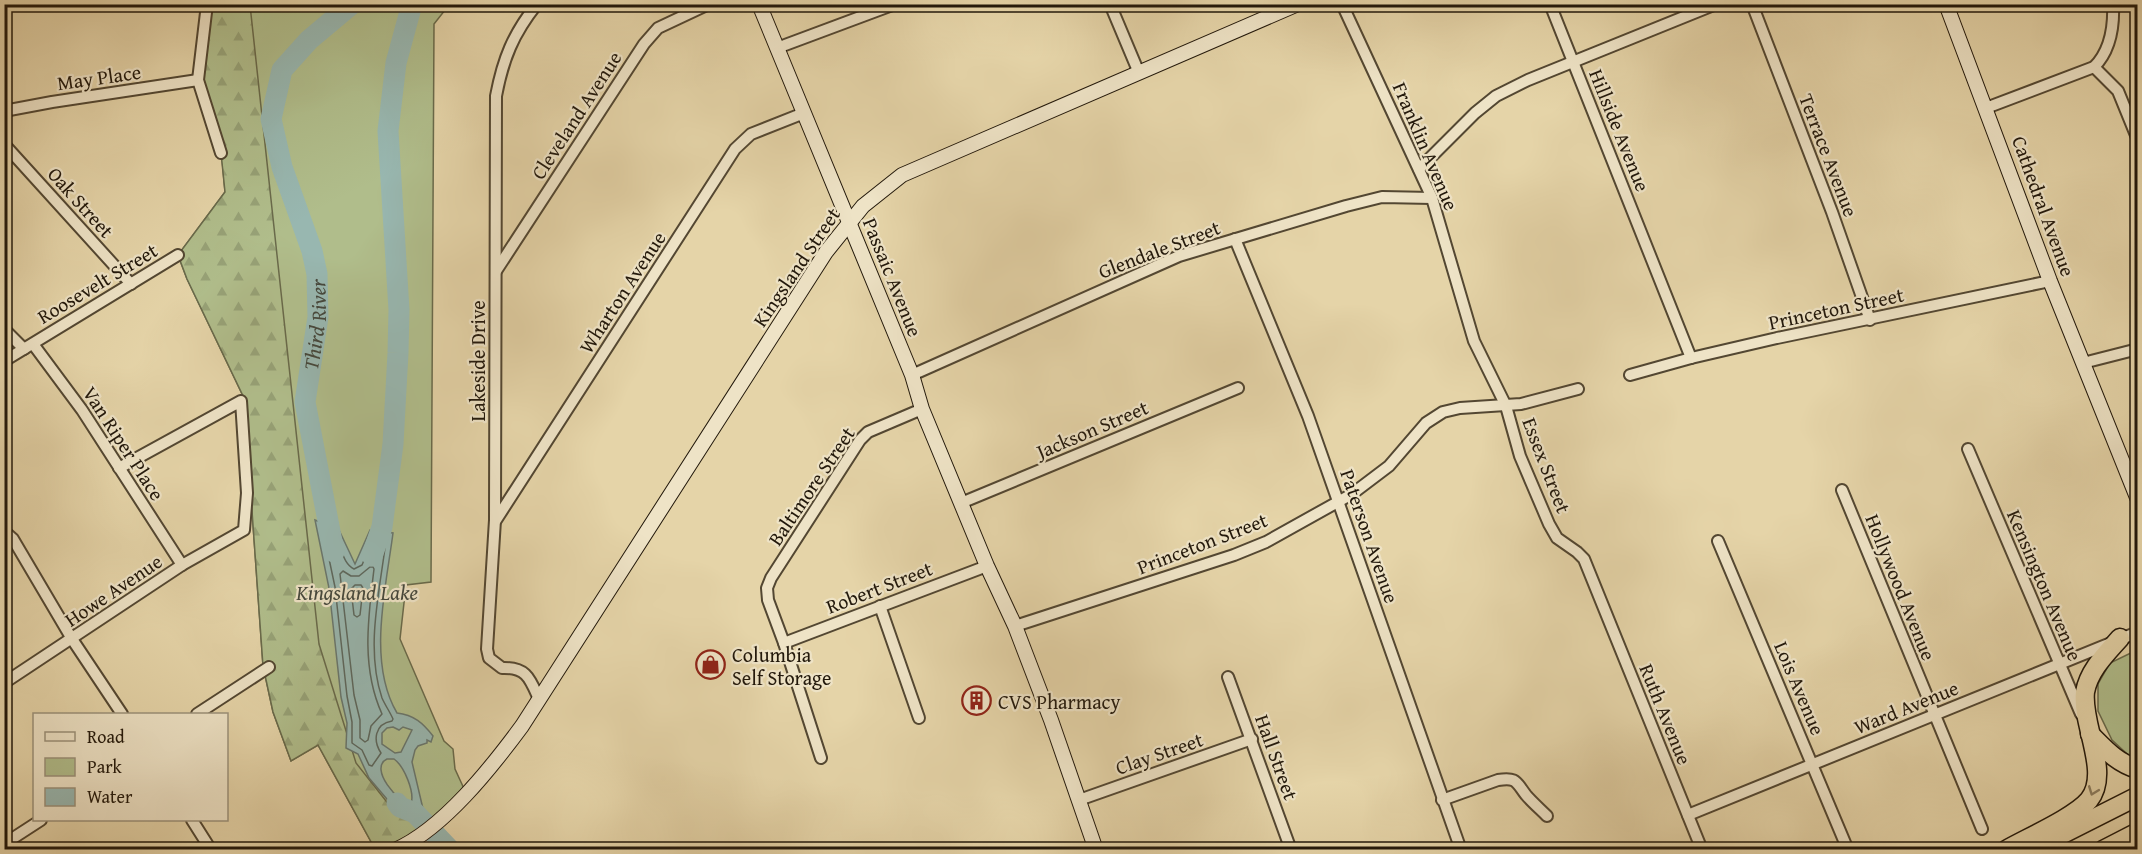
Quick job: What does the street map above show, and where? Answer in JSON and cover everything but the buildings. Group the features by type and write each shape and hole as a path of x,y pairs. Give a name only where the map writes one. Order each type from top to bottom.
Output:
{"highway":[{"path":"2006,849 2073,814 2092,796 2097,774 2085,705 2088,681 2098,664 2120,638"},
{"path":"2090,734 2110,755 2138,770"},
{"path":"2031,849 2138,796"},
{"path":"2103,849 2138,832"}],"main road":[{"name":"Passaic Avenue","path":"759,4 912,375 922,409 987,566 1015,627 1051,720 1096,849"},
{"name":"Kingsland Street","path":"395,849 421,835 435,823 503,752 522,726 826,252 862,206 902,175 1298,4"},
{"name":"Cathedral Avenue","path":"1946,4 2050,281 2138,500"}],"street":[{"path":"207,4 198,80 221,153"},
{"name":"Lakeside Drive","path":"537,4 522,22 512,41 502,65 496,96 495,520 487,649 489,658 502,668 512,667 525,673 540,699"},
{"name":"Cleveland Avenue","path":"496,271 644,44 658,28 709,4"},
{"path":"777,48 895,4"},
{"path":"1110,4 1139,73"},
{"name":"Franklin Avenue","path":"1342,4 1432,198 1474,341"},
{"name":"Hillside Avenue","path":"1550,4 1691,358"},
{"path":"1419,169 1475,113 1496,96 1528,80 1716,4"},
{"name":"Terrace Avenue","path":"1752,4 1832,212 1870,320"},
{"path":"1986,108 2094,67 2102,60 2108,47 2113,25 2114,4"},
{"path":"2094,67 2118,91 2138,140"},
{"name":"May Place","path":"4,111 198,80"},
{"name":"Wharton Avenue","path":"495,520 735,149 751,134 804,113"},
{"name":"Oak Street","path":"4,144 131,284"},
{"name":"Glendale Street","path":"912,375 1179,256 1383,197 1432,198"},
{"name":"Paterson Avenue","path":"1235,239 1308,416 1461,849"},
{"name":"Roosevelt Street","path":"4,361 178,255"},
{"name":"Princeton Street","path":"1630,375 1777,338 2050,281"},
{"name":"Van Riper Place","path":"4,329 28,346 82,410 182,565"},
{"name":"Essex Street","path":"1474,341 1506,406 1520,456 1549,524 1557,538 1565,546 1578,552 1584,559 1597,593"},
{"path":"2083,363 2138,350"},
{"name":"Jackson Street","path":"961,503 1238,388"},
{"name":"Princeton Street","path":"1015,627 1234,555 1266,542 1366,485 1389,466 1426,423 1443,411 1521,404 1578,389"},
{"name":"Howe Avenue","path":"4,683 182,565 244,530 247,493 242,400 119,468"},
{"name":"Baltimore Street","path":"784,643 768,600 767,588 771,578 860,440 868,432 922,409"},
{"name":"Kensington Avenue","path":"1968,449 2090,734"},
{"name":"Hollywood Avenue","path":"1842,490 1982,829"},
{"path":"4,531 13,539 72,639 121,713"},
{"name":"Lois Avenue","path":"1718,541 1848,849"},
{"name":"Robert Street","path":"784,643 987,566"},
{"name":"Ruth Avenue","path":"1597,593 1702,849"},
{"path":"880,606 920,718"},
{"name":"Ward Avenue","path":"1688,815 2138,632"},
{"path":"784,643 820,758"},
{"path":"199,713 269,667"},
{"name":"Hall Street","path":"1228,677 1292,849"},
{"name":"Clay Street","path":"1079,800 1252,739"},
{"path":"1442,800 1498,780 1508,779 1519,783 1525,794 1547,816"},
{"path":"4,844 37,821"},
{"path":"193,821 212,849"}],"green space":[{"path":"208,5 449,5 434,24 431,582 406,585 400,639 444,741 453,749 455,769 466,793 435,823 426,814 387,849 375,849 318,745 291,761 273,712 263,666 244,398 187,279 178,255 225,192"},
{"path":"208,5 250,5 319,644 356,763 397,815 413,822 421,835 395,849 375,849 318,745 291,761 273,712 263,666 244,398 187,279 178,255 225,192 221,153 199,81"},
{"path":"2137,650 2137,763 2112,740 2098,711 2098,684 2110,663"}],"water":[{"name":"Kingsland Lake","path":"315,520 339,530 355,564 370,530 393,533 381,624 383,671 388,693 397,713 418,720 433,736 431,742 427,740 427,743 418,746 412,762 424,813 414,821 392,805 369,778 358,754 346,748 347,723 341,697 329,588","holes":["393,727 399,730 403,727 412,730 401,752 395,753 382,744 382,733 387,728","387,759 394,759 398,762 405,773 410,786 411,804 400,798 387,785 381,770 382,764"]}],"waterway":[{"name":"Third River","path":"334,552 305,402 318,317 317,274 312,251 282,167 271,119 282,70 309,40 352,4"},
{"name":"Third River","path":"372,556 382,527 393,444 398,353 399,310 388,131 396,63 412,4"},
{"name":"Third River","path":"397,803 400,807 415,813 450,850"}],"place":[{"name":"Columbia Self Storage","path":"711,665"},
{"name":"CVS Pharmacy","path":"977,701"}]}
